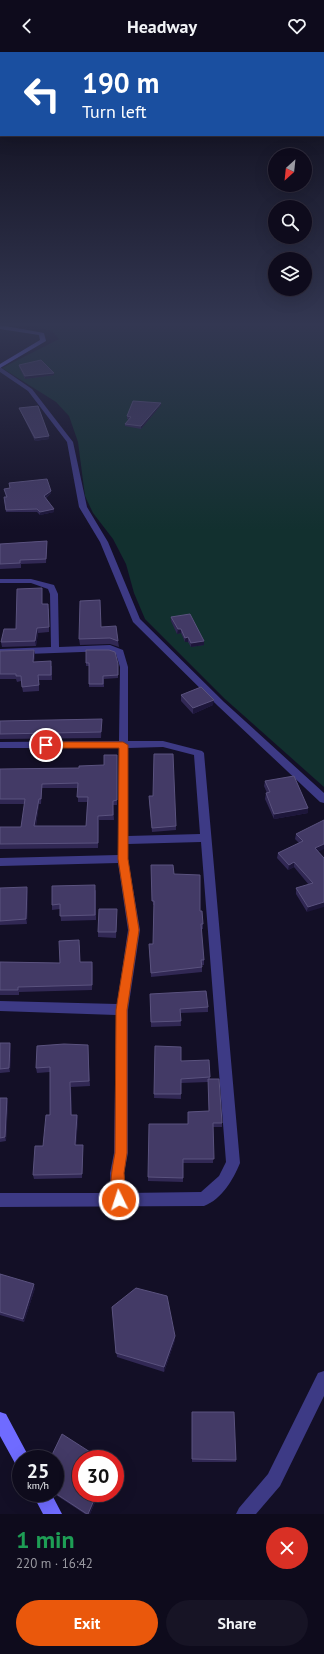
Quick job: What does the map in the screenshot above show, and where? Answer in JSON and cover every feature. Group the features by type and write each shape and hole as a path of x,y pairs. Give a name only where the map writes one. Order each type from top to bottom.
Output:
{"street":[{"path":"32,393 70,442 83,507 104,542 136,620 221,704 324,799"},
{"path":"0,581 31,581 51,587 54,594 55,650"},
{"path":"0,652 110,648 120,652 124,666 123,859 134,930 122,1010 121,1153 117,1173 119,1200"},
{"path":"0,745 163,744 199,753 233,1163 224,1181 204,1199 0,1200"},
{"path":"123,840 206,838"},
{"path":"0,862 123,859"},
{"path":"0,1006 122,1010"},
{"path":"245,1514 274,1480 324,1379"},
{"path":"0,1420 17,1450"},
{"path":"46,1502 53,1514"}],"green space":[{"path":"42,393 324,393 324,787 225,699 145,619 134,593 126,564 113,539 93,513 85,496 78,442 69,416 56,402"}],"building":[{"path":"133,401 161,403 141,426 125,424 131,417 127,416"},
{"path":"38,406 49,436 35,438 19,408"},
{"path":"47,479 51,491 44,496 54,509 40,512 37,509 6,510 4,497 7,497 4,489 10,488 9,483"},
{"path":"47,541 46,559 20,560 20,563 0,564 0,544"},
{"path":"42,588 42,604 48,604 49,627 37,628 35,641 1,642 4,629 16,629 17,589"},
{"path":"100,600 101,627 116,626 118,641 110,638 79,639 80,601"},
{"path":"190,614 204,641 191,643 188,637 185,638 181,629 178,629 171,617"},
{"path":"34,650 33,662 51,661 51,675 38,675 39,685 22,687 21,676 16,676 16,674 0,674 0,651"},
{"path":"86,650 109,650 115,652 118,664 118,675 103,676 103,684 89,684 89,663 86,663"},
{"path":"201,687 214,700 193,708 181,695"},
{"path":"102,719 101,732 0,734 0,721"},
{"path":"154,754 173,754 176,826 152,828 149,796 153,796"},
{"path":"104,755 117,755 117,800 113,801 113,815 98,816 98,843 0,844 0,827 21,827 25,799 0,799 0,769 79,768 79,766 104,765","holes":["78,783 77,797 88,797 86,826 34,826 39,799 41,799 42,784"]},
{"path":"294,776 308,808 274,814 266,793 270,792 265,781"},
{"path":"324,820 324,844 315,848 324,858 324,902 308,907 296,888 313,883 294,862 289,865 278,853 303,841 296,834"},
{"path":"151,865 173,865 174,874 200,875 200,911 202,911 203,924 201,924 204,960 201,960 202,967 151,973 149,944 153,944 154,901 152,901"},
{"path":"95,885 95,915 60,916 60,904 52,905 52,886"},
{"path":"27,887 26,919 0,921 0,888"},
{"path":"99,909 117,909 116,932 98,932"},
{"path":"79,940 80,962 92,962 92,985 18,987 18,990 0,990 0,962 60,963 59,941"},
{"path":"206,991 208,1007 180,1009 181,1021 151,1022 150,994"},
{"path":"0,1043 10,1043 9,1068 0,1069"},
{"path":"64,1044 88,1045 89,1081 70,1082 71,1115 77,1115 75,1145 83,1145 82,1174 33,1175 35,1146 43,1146 46,1115 50,1115 50,1067 36,1068 37,1046"},
{"path":"155,1046 181,1047 181,1061 209,1060 210,1077 181,1079 181,1094 154,1094"},
{"path":"208,1079 219,1079 222,1123 213,1123 214,1159 183,1159 183,1178 148,1177 149,1124 188,1124 188,1112 209,1111"},
{"path":"0,1098 7,1098 5,1137 0,1138"},
{"path":"0,1274 34,1284 23,1319 0,1312"},
{"path":"136,1288 167,1296 175,1336 164,1367 116,1353 112,1307"},
{"path":"192,1412 234,1412 236,1460 192,1459"},
{"path":"62,1434 87,1450 72,1450 72,1502 93,1502 88,1514 64,1499 64,1450 54,1450"}],"route":[{"path":"46,745 123,745 123,859 134,930 122,1010 121,1153 117,1173 119,1200"}]}
